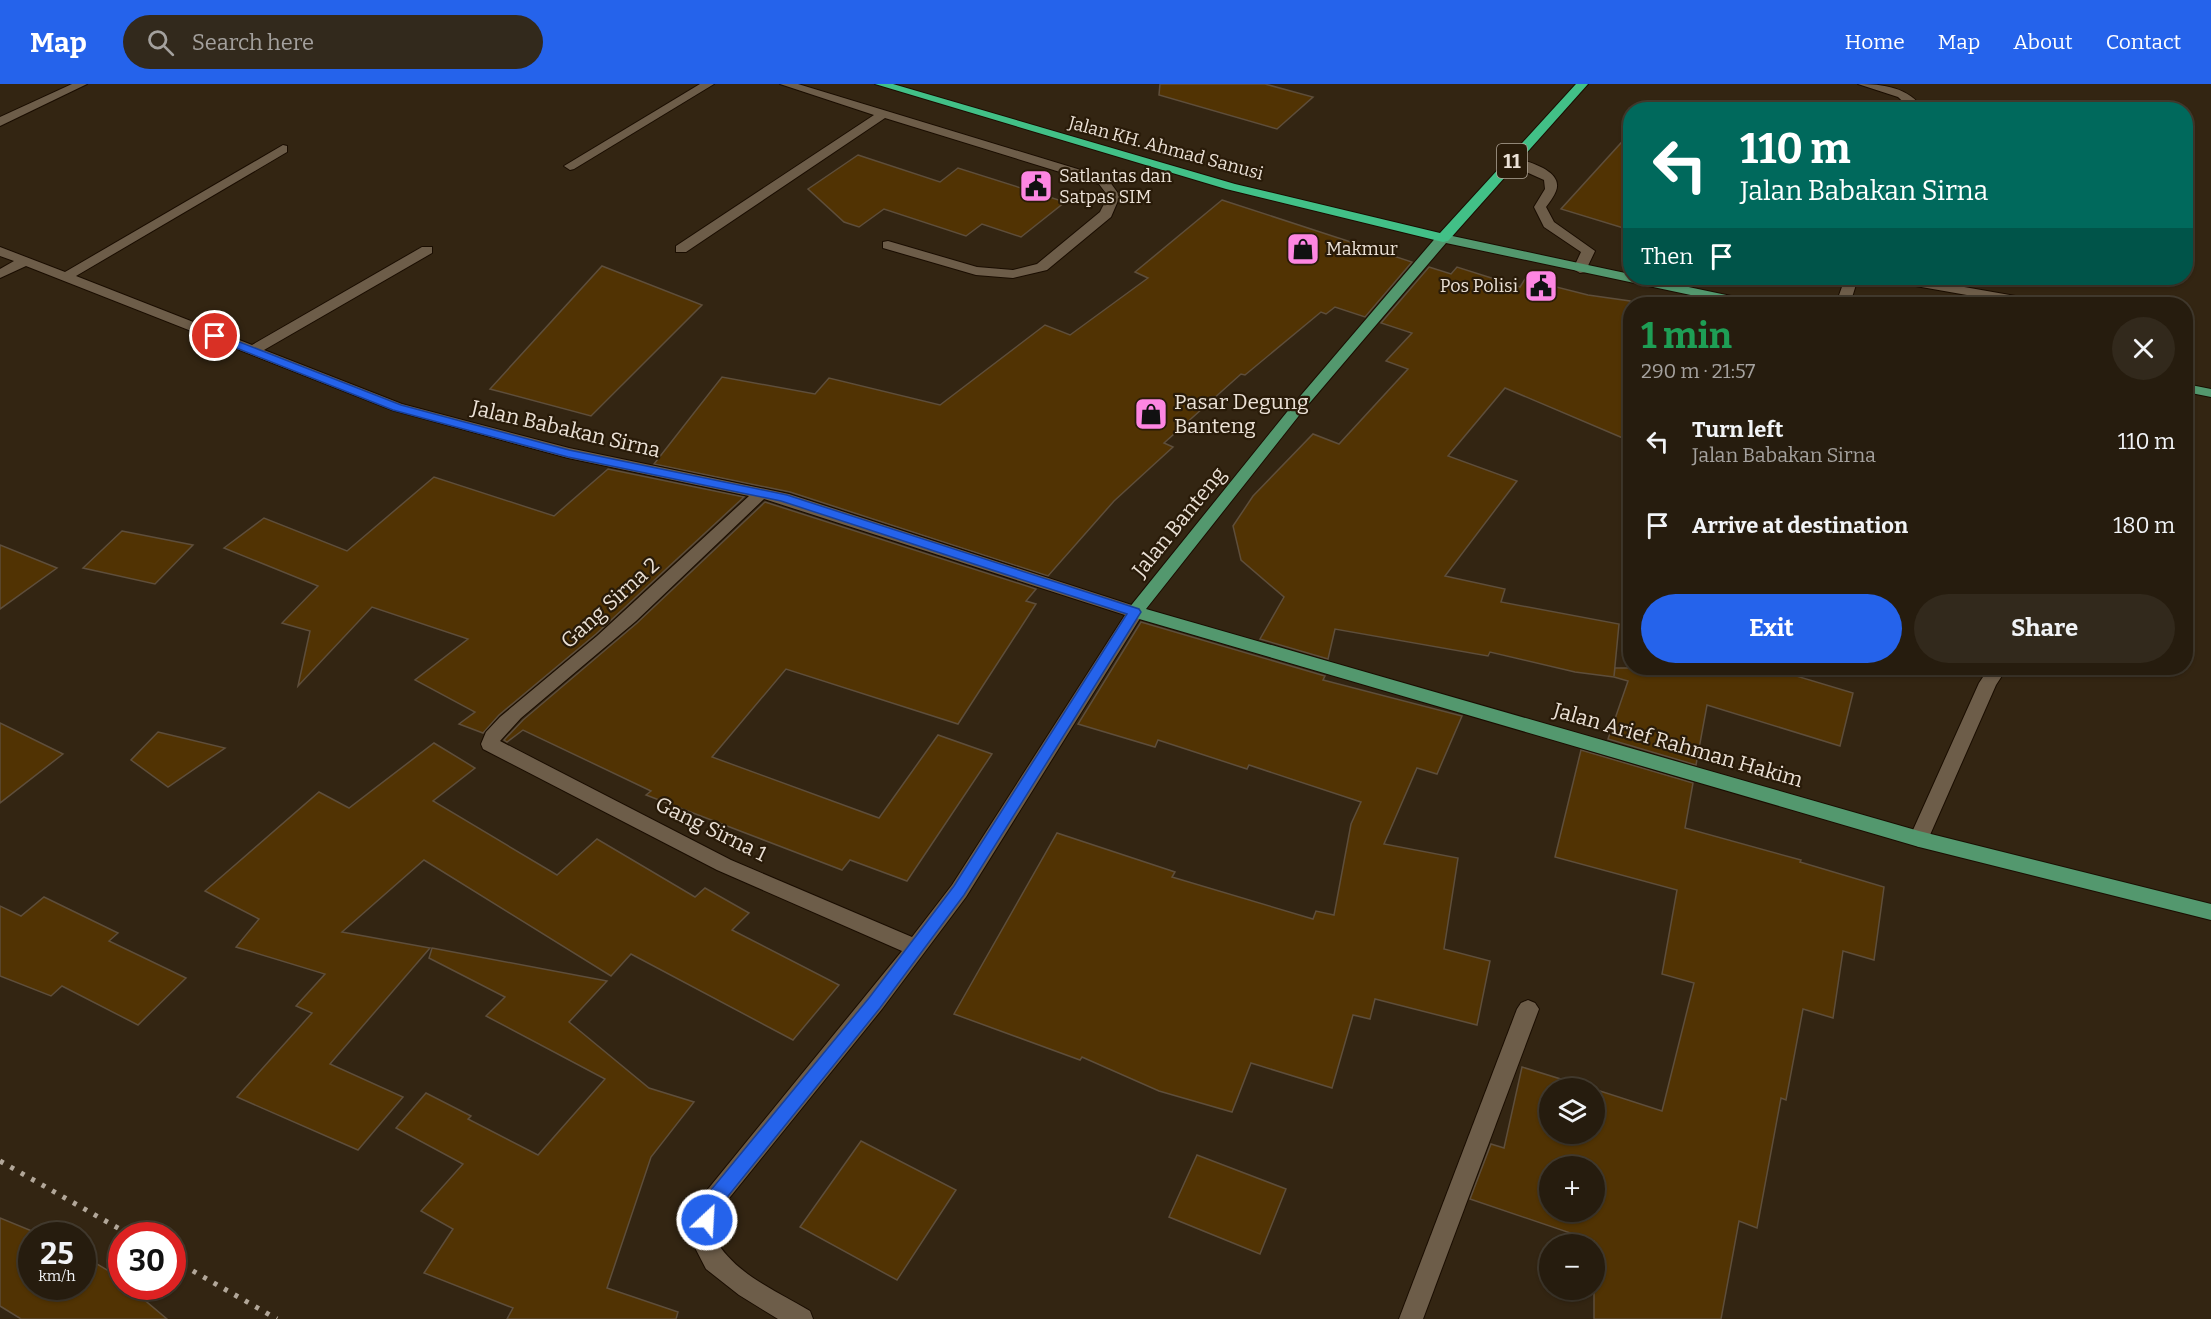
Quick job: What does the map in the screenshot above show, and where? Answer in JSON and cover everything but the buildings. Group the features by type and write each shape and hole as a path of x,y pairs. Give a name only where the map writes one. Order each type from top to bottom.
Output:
{"highway":[{"name":"11","path":"1443,238 1582,84"},
{"name":"Jalan KH. Ahmad Sanusi","path":"888,85 1019,127 1312,207 1443,238"}],"main road":[{"path":"1443,238 1623,278"},
{"name":"Jalan Banteng","path":"1135,612 1296,410 1443,238"},
{"path":"1658,285 1716,297"},
{"path":"2193,389 2211,393"},
{"name":"Jalan Arief Rahman Hakim","path":"1135,612 1919,839 2211,912"}],"street":[{"path":"46,84 65,92"},
{"path":"0,122 81,84"},
{"path":"570,166 708,84"},
{"path":"786,84 1103,181 1114,196 1106,214 1042,267 1013,274 976,271 888,245"},
{"path":"1864,84 1900,94 1912,102"},
{"path":"681,249 883,114"},
{"path":"64,277 283,149"},
{"path":"1512,161 1550,178 1551,189 1540,207 1549,224 1588,251 1580,269"},
{"path":"252,351 426,250"},
{"name":"Jalan Babakan Sirna","path":"0,251 362,395 471,429 568,453 795,501 1135,612"},
{"path":"0,274 25,261"},
{"path":"1932,285 1999,297"},
{"name":"Gang Sirna 2","path":"490,744 491,737 512,717 617,631 761,493"},
{"path":"801,1319 747,1287 714,1261 702,1238 712,1202 959,891 1135,612"},
{"path":"1919,839 1993,675"},
{"name":"Gang Sirna 1","path":"490,744 724,864 916,948"},
{"path":"1411,1319 1528,1009"}],"railway":[{"path":"0,1161 108,1222"},
{"path":"186,1267 277,1319"}],"place":[{"name":"Satlantas dan Satpas SIM","path":"1036,186"},
{"name":"Makmur","path":"1303,249"},
{"name":"Pos Polisi","path":"1541,286"},
{"name":"Pasar Degung Banteng","path":"1151,414"}],"route":[{"path":"215,336 397,407 471,429 568,453 783,498 1135,612 959,891 875,1003 712,1202 707,1220"}]}
